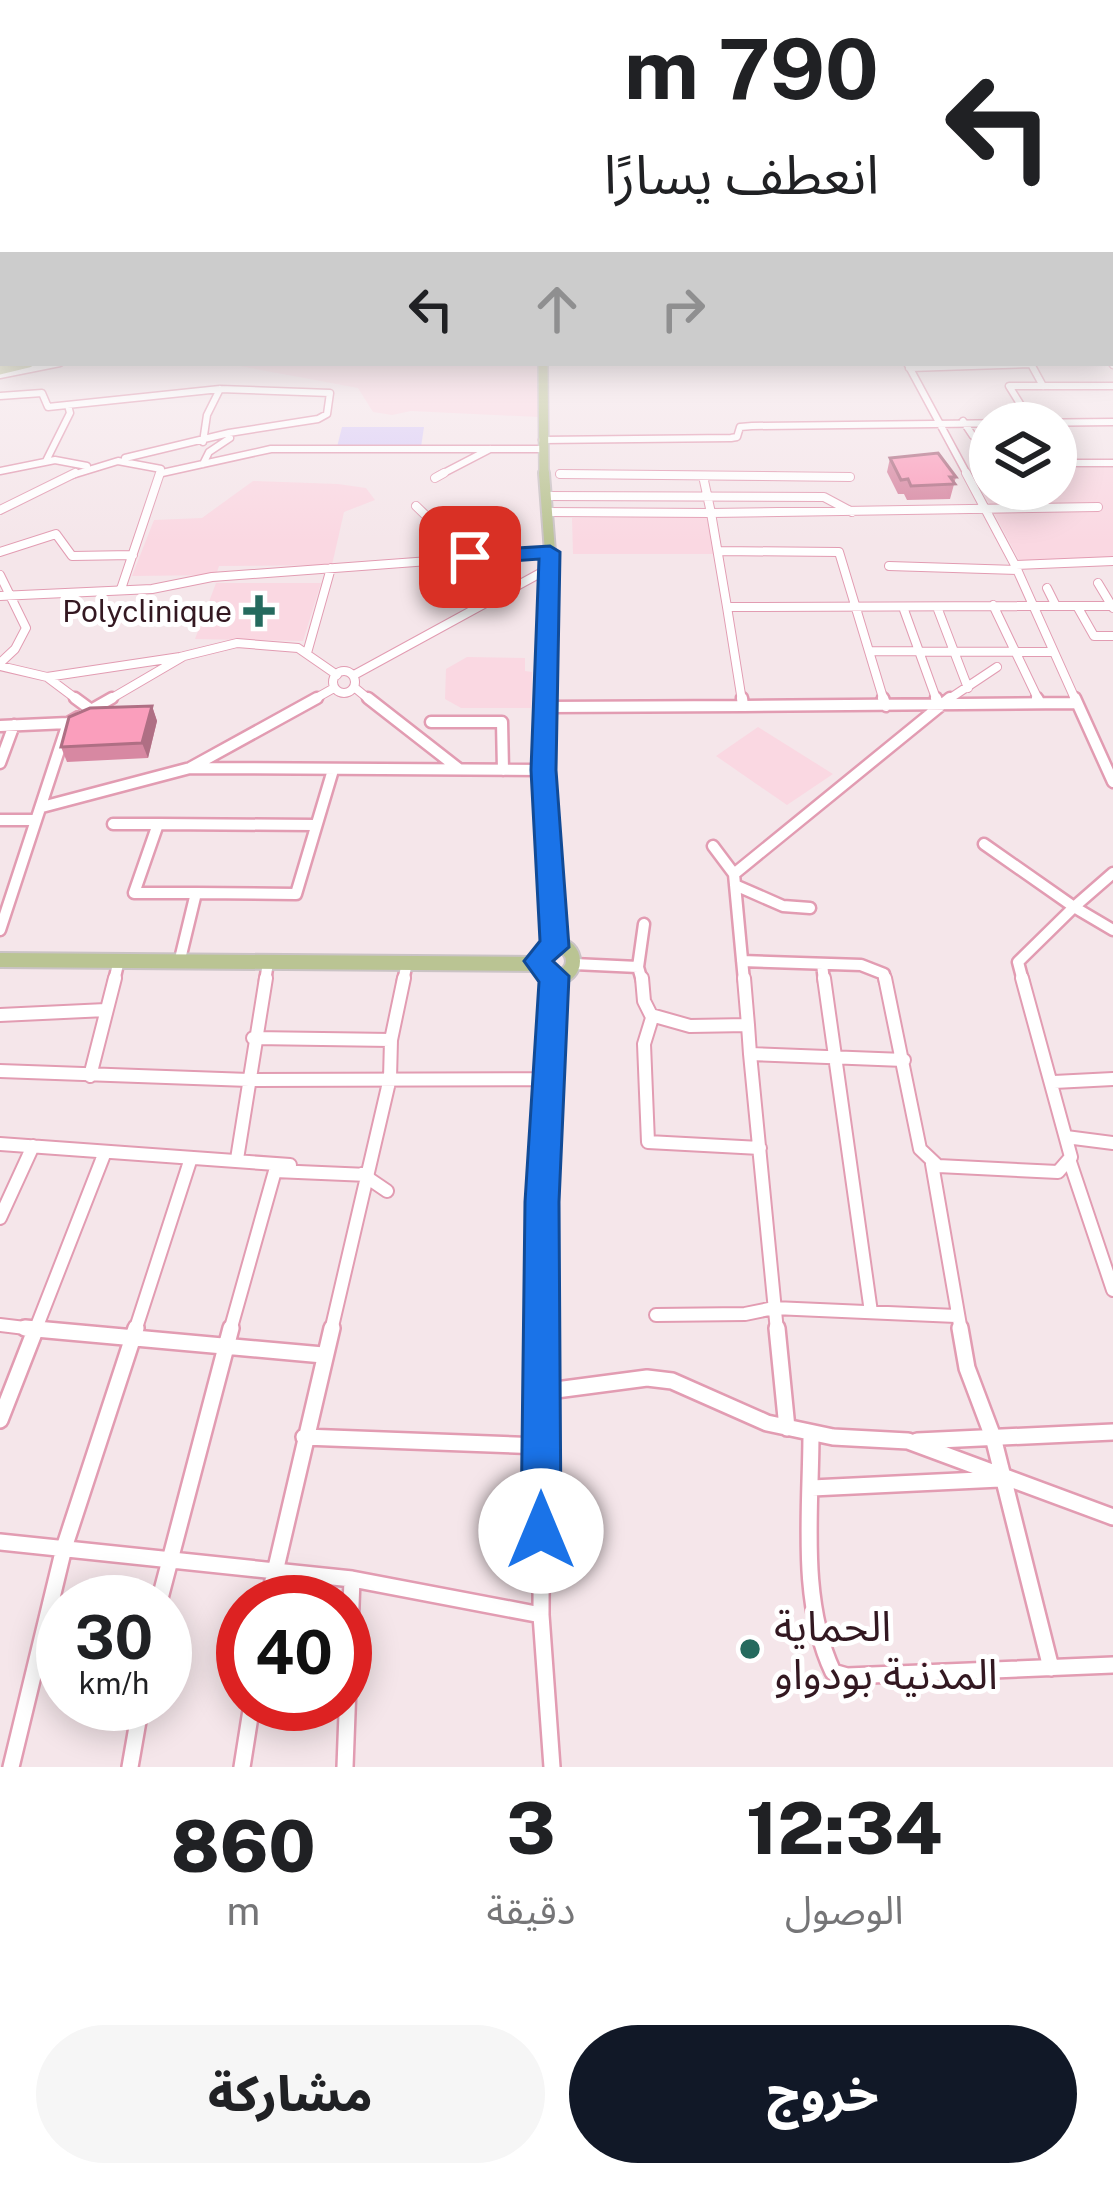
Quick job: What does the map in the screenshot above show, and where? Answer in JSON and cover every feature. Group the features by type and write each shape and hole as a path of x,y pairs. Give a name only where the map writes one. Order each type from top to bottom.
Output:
{"main road":[{"path":"543,377 550,552 543,770 554,947"},
{"path":"0,961 407,963 565,974 574,964 569,952 554,947"},
{"path":"549,970 540,956 554,947"}],"street":[{"path":"914,377 969,484"},
{"path":"1038,377 1043,386"},
{"path":"1019,402 1010,386 1113,386"},
{"path":"203,442 207,415 220,389"},
{"path":"0,396 45,393 45,407 220,389 331,393 324,417 242,430 87,466 0,510"},
{"path":"46,461 70,413 68,405"},
{"path":"963,421 969,430"},
{"path":"125,458 165,471 271,449 543,450 731,439 740,428 752,426 969,421"},
{"path":"1077,422 1113,422"},
{"path":"203,464 209,452 242,430"},
{"path":"435,478 490,449"},
{"path":"530,470 543,450"},
{"path":"0,471 46,461 68,460 87,466"},
{"path":"1077,463 1113,463"},
{"path":"121,589 165,471"},
{"path":"560,474 850,478"},
{"path":"703,476 743,706"},
{"path":"545,496 824,497 852,512"},
{"path":"416,506 470,557"},
{"path":"546,512 852,512 969,506"},
{"path":"1077,507 1098,507"},
{"path":"983,510 1016,568 1113,782"},
{"path":"0,553 56,534 72,556 134,555"},
{"path":"718,551 839,552 886,706"},
{"path":"3,596 550,552"},
{"path":"889,566 1016,568 1113,561"},
{"path":"307,653 331,568"},
{"path":"42,807 190,768 354,681 374,664 546,570"},
{"path":"0,575 3,596 22,608 26,637 0,665 47,677 90,709"},
{"path":"1098,583 1113,607"},
{"path":"1047,589 1056,606"},
{"path":"470,600 494,598"},
{"path":"993,605 1040,704"},
{"path":"1077,606 1094,636 1113,636"},
{"path":"727,607 1113,607"},
{"path":"937,607 974,704"},
{"path":"903,608 939,705"},
{"path":"47,677 237,643 298,648 354,681 459,769"},
{"path":"374,664 380,646"},
{"path":"870,651 1052,652"},
{"path":"0,726 68,722 184,656"},
{"path":"735,880 939,705 997,667"},
{"path":"334,688 331,683 338,675"},
{"path":"547,707 1075,703"},
{"path":"0,930 4,905 68,722"},
{"path":"421,739 431,730 430,722 502,722 503,770"},
{"path":"1,758 14,725"},
{"path":"1097,750 1113,750"},
{"path":"190,768 543,770"},
{"path":"158,824 134,893 296,894 333,770"},
{"path":"0,820 35,820"},
{"path":"113,824 314,825"},
{"path":"984,844 1113,930"},
{"path":"713,846 735,880 787,1428"},
{"path":"1113,873 1018,962 1054,1082 1070,1162 1113,1290"},
{"path":"735,880 784,907 810,908"},
{"path":"180,959 196,893"},
{"path":"644,924 638,967 644,1005 652,1018 667,1024 748,1025"},
{"path":"90,1076 119,960"},
{"path":"742,961 861,965 884,974 920,1149 932,1164 967,1368 993,1437 1051,1668"},
{"path":"237,1159 268,962"},
{"path":"272,1575 390,1078 391,1040 407,963"},
{"path":"574,964 638,967"},
{"path":"822,964 871,1312"},
{"path":"549,970 551,1079 542,1202 541,1615 552,1767"},
{"path":"0,1016 106,1010"},
{"path":"652,1018 644,1043 648,1142 760,1148"},
{"path":"253,1038 391,1040"},
{"path":"750,1054 904,1060"},
{"path":"0,1070 249,1080 551,1079"},
{"path":"1054,1082 1113,1079"},
{"path":"1066,1137 1113,1143"},
{"path":"0,1144 237,1159 368,1175 387,1191"},
{"path":"0,1218 33,1146"},
{"path":"0,1420 105,1151"},
{"path":"11,1767 64,1547 191,1158"},
{"path":"932,1164 1058,1172 1070,1162"},
{"path":"164,1575 275,1171 368,1175"},
{"path":"656,1315 745,1314 774,1308 956,1316"},
{"path":"0,1324 130,1342 322,1355"},
{"path":"542,1392 647,1378 671,1381 787,1428 908,1442 1113,1432"},
{"path":"811,1432 820,1635 832,1672 1113,1665"},
{"path":"304,1437 541,1446"},
{"path":"908,1442 1113,1516"},
{"path":"812,1488 1003,1479"},
{"path":"0,1542 308,1575"},
{"path":"372,1584 541,1615"},
{"path":"130,1767 136,1731"},
{"path":"242,1767 248,1731"},
{"path":"345,1767 346,1731"}],"shaded area":[{"path":"301,377 539,377 539,417 373,412 358,388"},
{"path":"342,427 424,427 421,447 337,447"},
{"path":"1077,468 1113,468 1113,558 1020,562 992,510 1077,510"},
{"path":"253,481 366,488 375,500 344,512 332,565 219,566 216,575 132,576 154,520 202,518"},
{"path":"707,517 713,554 573,554 572,518"},
{"name":"Polyclinique","path":"216,583 321,583 303,641 195,639"},
{"path":"467,657 525,658 525,671 532,672 531,708 461,708 445,699 446,669"},
{"path":"758,727 833,774 787,805 716,756"}],"building":[{"path":"938,453 956,477 950,477 955,484 911,486 908,479 901,480 890,458"},
{"path":"152,706 142,743 61,747 69,717 90,708"}],"place":[{"name":"Polyclinique","path":"259,611"},
{"name":"الحماية المدنية بودواو","path":"750,1649"}],"route":[{"path":"470,557 550,552 543,770 554,947 538,961 543,971 554,976 542,1202 541,1531"}]}
